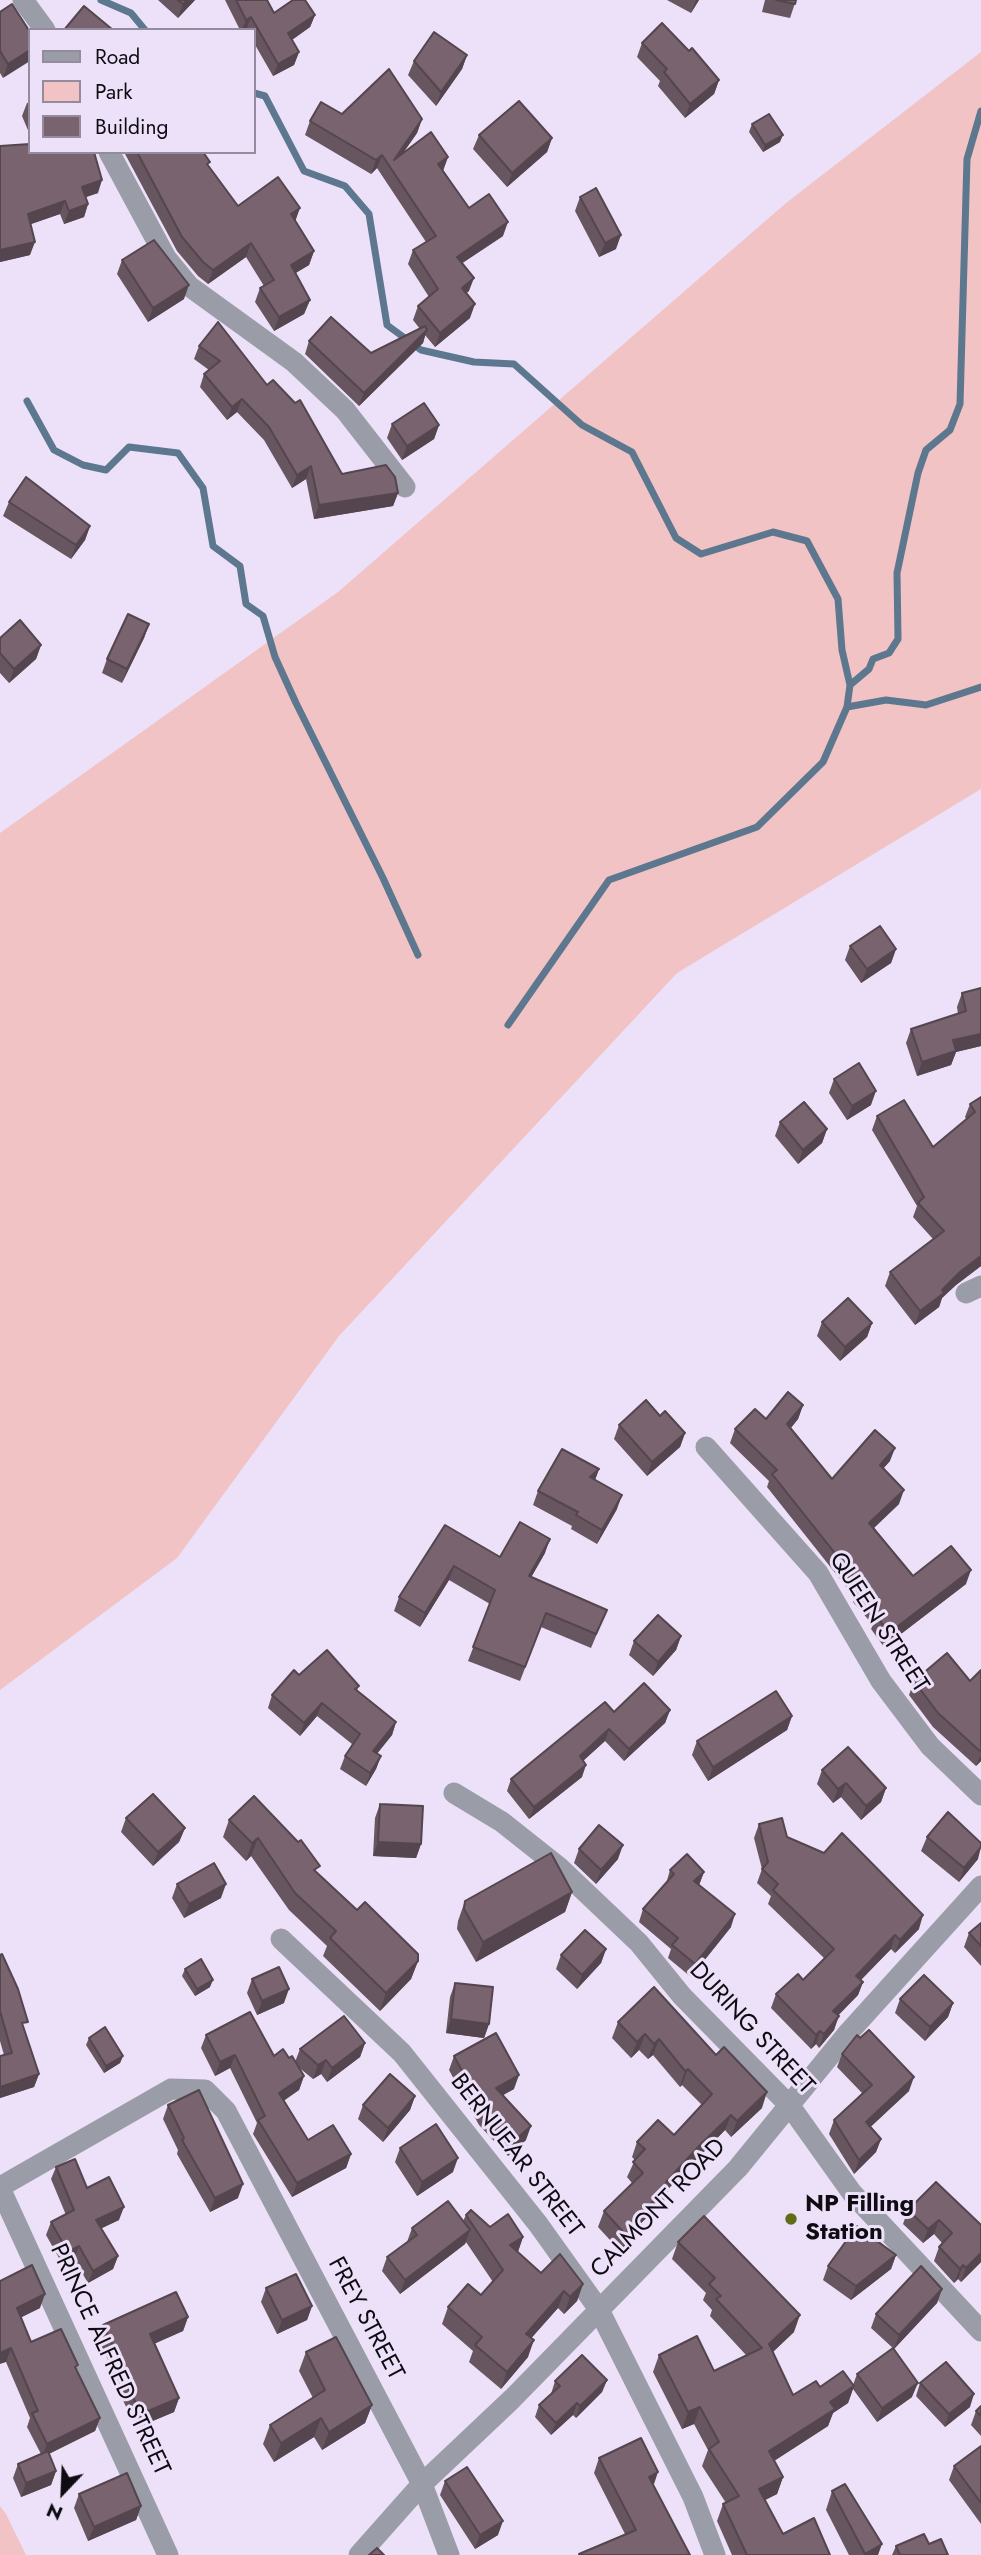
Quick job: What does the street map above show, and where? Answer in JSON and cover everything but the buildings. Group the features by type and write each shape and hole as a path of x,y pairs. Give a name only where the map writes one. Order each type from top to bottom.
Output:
{"street":[{"path":"23,0 44,28"},
{"path":"110,154 166,258 189,286 294,362 345,410 405,487"},
{"name":"QUEEN STREET","path":"706,1447 818,1573 881,1681 930,1746 981,1795"},
{"name":"DURING STREET","path":"454,1793 502,1822 560,1868 639,1943 682,1996 790,2106 852,2193 981,2331"},
{"name":"CALMONT ROAD","path":"359,2555 422,2484 512,2399 598,2308 738,2168 849,2032 981,1886"},
{"name":"BERNUEAR STREET","path":"281,1939 402,2053 538,2224 598,2308 693,2497 715,2555"},
{"name":"FREY STREET","path":"0,2188 171,2089 205,2090 226,2111 422,2484 449,2555"},
{"name":"PRINCE ALFRED STREET","path":"0,2188 168,2555"}],"green space":[{"path":"981,52 981,789 677,973 339,1336 177,1558 0,1690 0,833 338,592 786,203"},
{"path":"0,2506 6,2514 26,2555 0,2555"}],"waterway":[{"path":"101,0 131,13 143,28"},
{"path":"256,94 265,96 304,171 345,186 369,214 387,325 421,350 474,362 514,364 582,425 632,452 676,538 701,554 773,532 807,541 838,599 842,650 850,685"},
{"path":"847,707 850,685 869,669 873,659 889,653 898,639 897,573 918,473 926,450 950,430 960,404 967,159 981,111"},
{"path":"27,401 54,450 83,465 106,470 129,447 178,453 203,488 213,546 240,566 246,604 263,616 275,657 296,703 418,955"},
{"path":"508,1025 609,880 757,827 823,762 847,707 886,700 926,705 981,687"}],"place":[{"name":"NP Filling Station","path":"791,2219"}]}
